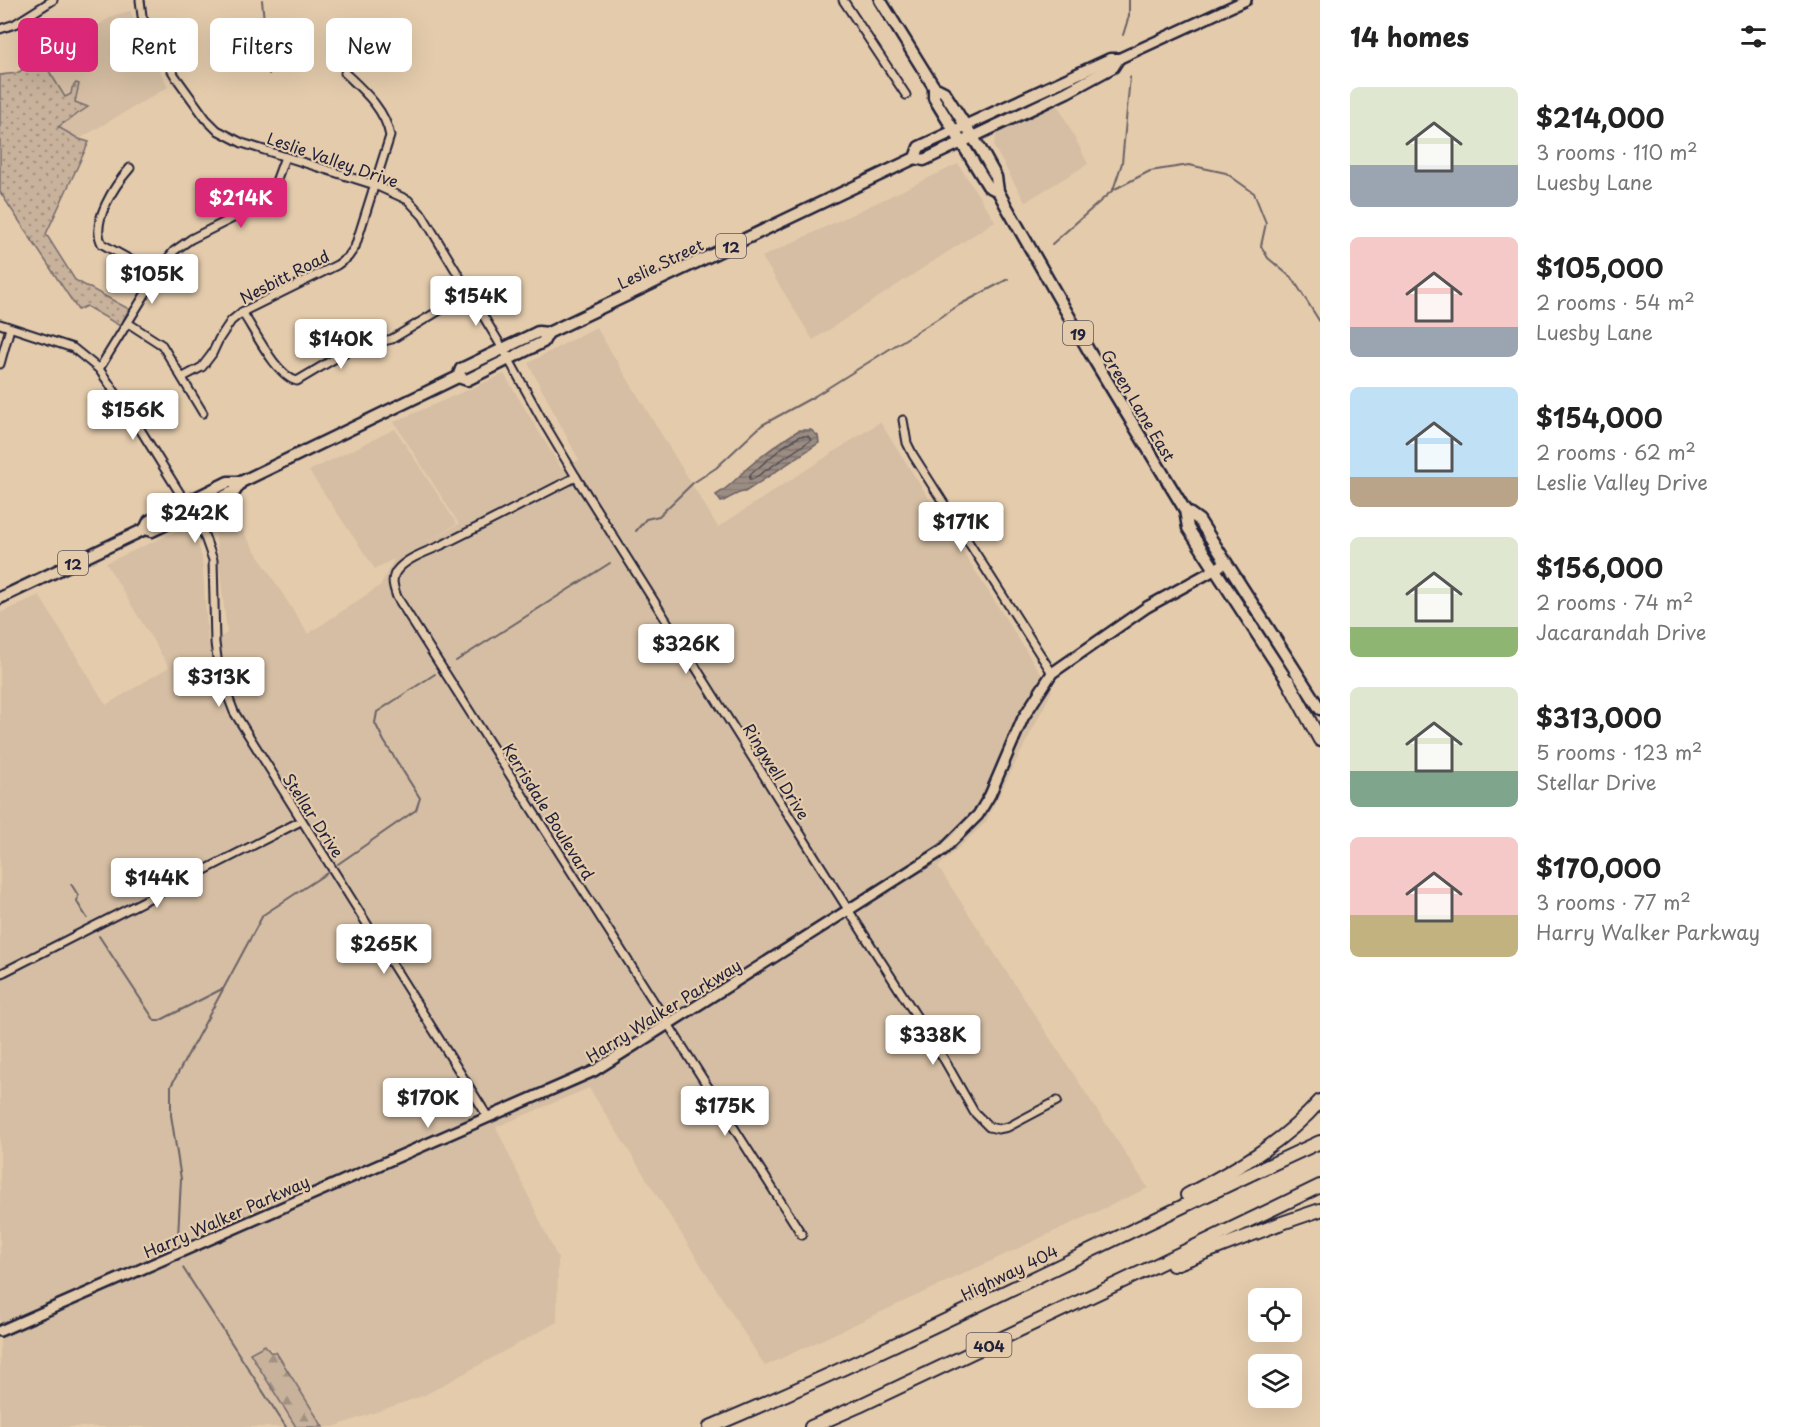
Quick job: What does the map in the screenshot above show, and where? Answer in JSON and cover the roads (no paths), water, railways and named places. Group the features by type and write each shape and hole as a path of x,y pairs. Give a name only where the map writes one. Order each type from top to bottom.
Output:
{"highway":[{"path":"1288,681 1320,740"},
{"path":"1130,1231 1144,1217 1224,1175 1272,1144 1291,1130 1320,1101"},
{"name":"Highway 404","path":"710,1427 814,1383 1320,1142"},
{"name":"404","path":"811,1427 1320,1186"},
{"path":"1142,1272 1167,1267 1320,1210"}],"main road":[{"name":"Green Lane East","path":"880,0 934,87 944,92 965,126 967,141 988,186 998,191 1090,354 1185,510 1188,528 1320,731"},
{"name":"Leslie Street","path":"915,158 919,147 1110,59 1118,59"},
{"name":"Leslie Street","path":"0,598 145,529 149,521 185,502 228,482 241,482 458,377 461,369 538,332 548,333 915,158 924,160 967,141 1104,72 1113,67 1118,59"},
{"name":"Green Lane East","path":"934,87 934,98 954,131 967,141"},
{"name":"Leslie Street","path":"458,377 467,380 509,360 543,342 548,333"},
{"name":"Leslie Street","path":"145,529 152,531 235,491 241,482"},
{"name":"Green Lane East","path":"1185,510 1199,520 1320,709"}],"street":[{"path":"0,28 15,24 53,0"},
{"name":"Leslie Valley Drive","path":"140,0 142,16 149,33 175,76 217,130 229,137 285,157 375,185 408,200 423,216 509,360"},
{"path":"843,0 906,96"},
{"name":"Leslie Street","path":"1118,59 1246,0"},
{"name":"Nesbitt Road","path":"183,377 202,367 231,321 242,312 337,265 348,257 355,247 390,136 388,123 369,96 345,73"},
{"path":"99,369 156,274 174,251 191,239 255,207 271,195 285,157"},
{"path":"130,168 116,184 99,222 98,237 102,244 156,274"},
{"path":"242,312 277,365 287,377 297,381 351,349 392,339 470,292"},
{"path":"128,323 162,345 203,412"},
{"name":"Stellar Drive","path":"0,324 73,348 99,369 135,421 192,512 202,529 213,560 215,647 219,673 242,725 488,1117"},
{"path":"0,364 10,328"},
{"name":"Ringwell Drive","path":"509,360 576,477 982,1121 989,1127 998,1129 1008,1127 1057,1101"},
{"path":"903,420 907,443 913,455 1052,673"},
{"name":"Kerrisdale Boulevard","path":"576,477 408,561 399,568 392,581 397,597 802,1235"},
{"name":"Harry Walker Parkway","path":"0,1331 594,1071 669,1025 943,850 978,815 990,795 1023,718 1052,673 1147,608 1226,562"},
{"path":"0,974 301,821"}],"water":[{"path":"799,430 811,430 818,436 819,443 745,492 721,502 716,495 765,454"}],"waterway":[{"path":"262,0 269,74"},
{"path":"1123,35 1129,16 1129,0"},
{"path":"1113,190 1122,163 1130,77"},
{"path":"1052,244 1113,190 1150,171 1189,165 1226,173 1254,193 1266,223 1261,246 1268,258 1293,279 1320,322"},
{"path":"636,531 646,519 659,516 693,483 716,468 762,425 815,396 961,304 1008,279"},
{"path":"456,661 610,563"},
{"path":"338,864 416,810 420,798 375,723 377,712 435,674"},
{"path":"178,1237 181,1179 171,1115 171,1086 263,915 327,873"},
{"path":"71,884 78,895 77,902 87,918"},
{"path":"99,936 155,1021 222,989"},
{"path":"183,1268 286,1427"}]}
